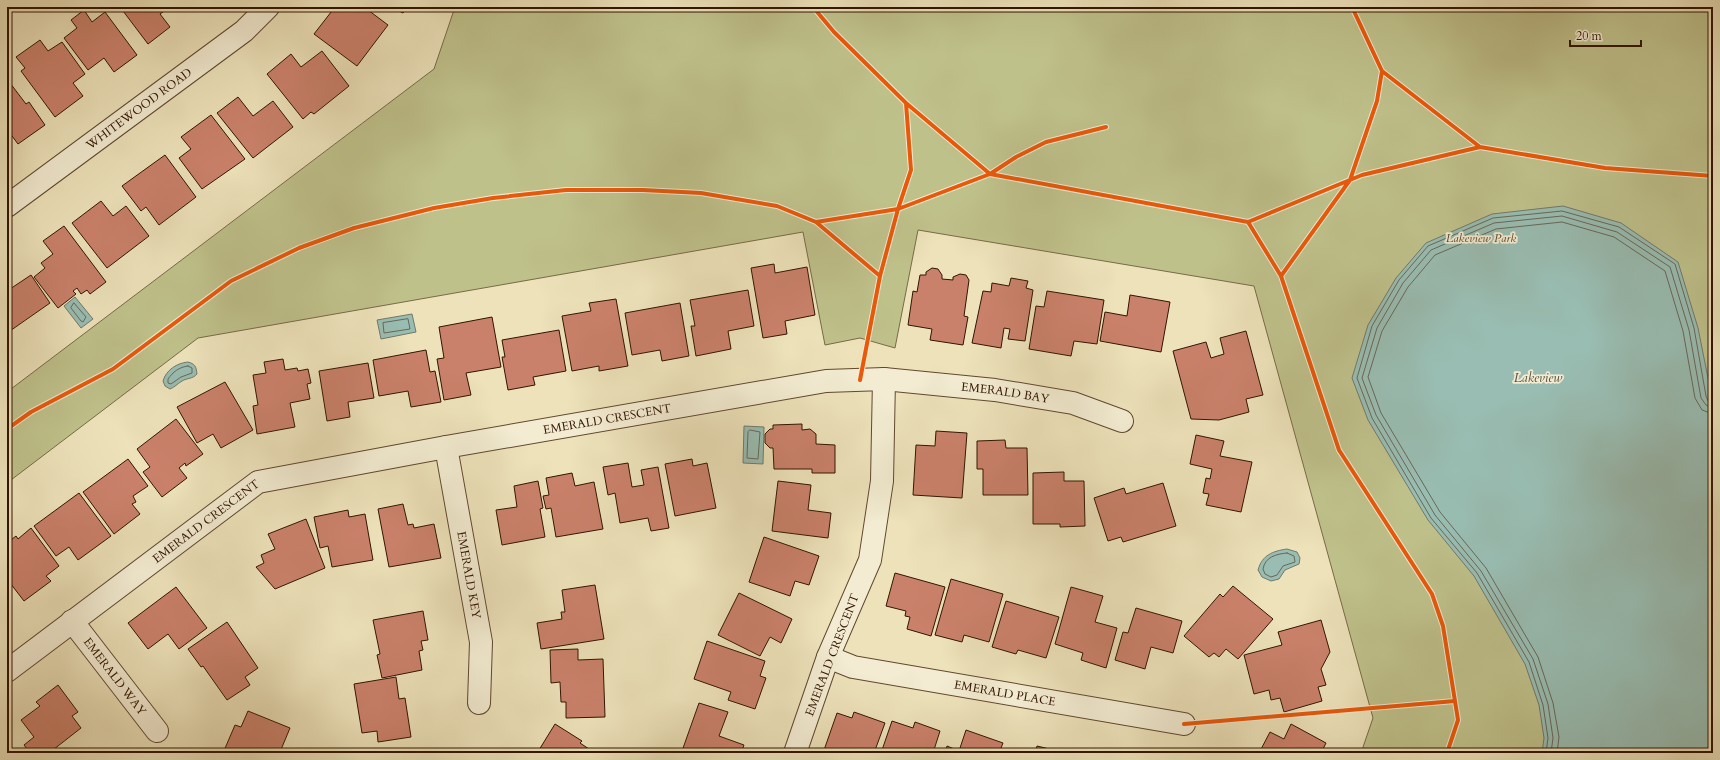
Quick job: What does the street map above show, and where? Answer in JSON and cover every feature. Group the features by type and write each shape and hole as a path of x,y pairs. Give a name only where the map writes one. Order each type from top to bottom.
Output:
{"street":[{"name":"WHITEWOOD ROAD","path":"7,206 244,31 268,7"},
{"name":"EMERALD BAY","path":"884,379 995,390 1073,403 1122,422"},
{"name":"EMERALD CRESCENT","path":"7,671 258,482 446,447 826,381 884,379 882,481 870,560 828,657 795,753"},
{"name":"EMERALD KEY","path":"446,447 481,642 479,704"},
{"name":"EMERALD WAY","path":"72,621 157,732"},
{"name":"EMERALD PLACE","path":"828,657 853,668 1184,724"}],"green space":[{"name":"Lakeview Park","path":"455,7 1713,7 1713,753 1361,753 1373,718 1254,286 918,230 895,348 860,338 825,345 803,232 198,338 7,483 7,392 434,69"}],"water":[{"name":"Lakeview","path":"1563,206 1621,223 1678,262 1698,328 1713,403 1713,753 1542,753 1544,738 1539,705 1525,664 1474,576 1428,520 1368,420 1352,378 1368,325 1396,278 1426,243 1492,214"},
{"path":"75,297 93,319 81,328 64,306"},
{"path":"412,314 416,332 381,339 377,320"},
{"path":"188,362 195,366 197,374 170,389 165,386 163,381 164,377 169,370 180,364"},
{"path":"744,426 764,427 763,464 743,463"},
{"path":"1287,549 1297,552 1300,558 1299,564 1285,570 1279,579 1271,581 1262,577 1258,570 1265,557 1277,551"}],"building":[{"path":"120,7 170,7 160,14 170,27 148,44"},
{"path":"335,7 341,11 343,7 364,7 388,25 357,66 314,34"},
{"path":"391,7 407,7 403,13"},
{"path":"84,10 92,22 105,12 137,55 114,72 104,58 88,70 64,38 77,28 71,20"},
{"path":"40,40 48,51 62,42 85,74 73,83 83,96 55,117 21,71 25,68 16,57"},
{"path":"322,51 349,86 314,114 311,112 303,119 267,74 291,54 301,67"},
{"path":"10,83 26,104 29,102 45,125 18,144 9,132 7,134 7,85"},
{"path":"238,97 253,116 273,101 293,127 253,158 217,113"},
{"path":"211,115 245,159 202,189 179,158 191,149 181,137"},
{"path":"165,155 196,197 159,225 146,207 141,211 122,186"},
{"path":"101,201 113,216 126,206 149,236 107,268 72,223"},
{"path":"64,226 106,282 90,294 87,290 81,294 77,288 73,291 76,294 58,308 34,277 45,268 41,263 53,254 43,241"},
{"path":"774,264 775,273 807,267 815,315 785,321 787,334 763,338 751,268"},
{"path":"932,268 938,269 942,275 942,279 953,280 953,277 960,274 966,275 969,280 964,316 968,317 963,345 930,340 932,329 908,325 913,291 917,292 920,275 926,275 926,272"},
{"path":"31,275 50,303 7,333 7,285 10,289"},
{"path":"1011,278 1028,281 1026,288 1033,290 1025,341 1008,339 1010,329 1004,328 1001,348 972,343 983,291 991,292 992,283 1009,286"},
{"path":"748,290 754,326 728,331 731,349 696,356 691,326 695,326 690,300"},
{"path":"1047,291 1104,300 1097,344 1074,341 1071,356 1029,349 1036,306 1044,307"},
{"path":"1130,295 1170,302 1161,352 1100,341 1105,312 1127,316"},
{"path":"616,299 628,366 599,371 599,366 572,371 562,316 591,311 589,303"},
{"path":"680,303 689,356 662,361 660,350 632,355 625,313"},
{"path":"492,317 501,367 466,373 471,395 444,400 437,359 444,358 439,327"},
{"path":"559,330 566,371 533,377 535,385 508,390 502,357 505,357 502,340"},
{"path":"1246,331 1263,395 1246,399 1249,412 1219,420 1191,419 1173,351 1206,342 1211,358 1224,354 1220,338"},
{"path":"426,350 430,372 435,371 441,402 411,407 408,391 379,396 373,360"},
{"path":"283,359 285,370 297,368 298,371 308,369 311,383 307,384 310,399 290,403 295,427 257,434 253,406 258,405 253,375 266,373 264,362"},
{"path":"368,363 374,398 348,402 350,417 327,421 319,371"},
{"path":"225,382 253,430 221,448 213,434 197,443 177,407"},
{"path":"176,419 203,454 186,466 185,463 179,468 187,478 162,497 143,472 150,467 137,449"},
{"path":"802,424 802,430 810,429 816,434 816,444 835,445 835,473 812,473 812,469 774,469 773,448 770,448 765,443 765,434 770,429 773,429 773,425"},
{"path":"936,431 967,433 962,498 913,495 916,445 935,446"},
{"path":"1196,435 1224,441 1220,456 1252,462 1241,512 1206,505 1209,494 1203,493 1206,478 1210,479 1212,469 1190,464"},
{"path":"1005,440 1006,448 1027,448 1028,495 983,495 983,469 977,469 977,441"},
{"path":"128,459 148,486 133,496 136,502 132,504 140,514 114,534 83,492"},
{"path":"692,459 693,466 707,463 716,508 675,516 665,464"},
{"path":"628,463 632,487 644,485 641,470 658,467 669,528 651,531 648,518 620,523 615,493 608,495 603,467"},
{"path":"1064,472 1064,481 1084,481 1085,526 1060,527 1060,524 1033,524 1033,473"},
{"path":"572,473 575,486 594,482 603,529 556,537 551,508 546,509 543,496 549,495 546,478"},
{"path":"538,481 543,508 540,509 545,537 502,545 496,510 517,507 514,486"},
{"path":"778,481 811,485 808,510 831,513 828,538 772,531"},
{"path":"1163,483 1176,526 1123,542 1121,537 1108,541 1094,498 1124,488 1126,494"},
{"path":"79,493 111,536 78,560 69,547 56,556 34,526"},
{"path":"403,504 408,525 413,524 414,528 434,524 441,558 389,567 378,509"},
{"path":"348,510 349,517 365,514 373,560 332,567 328,546 320,548 314,517"},
{"path":"306,519 325,568 275,589 256,567 264,563 261,555 275,549 268,534"},
{"path":"31,528 59,566 46,576 51,581 24,601 7,579 7,576 11,573 7,567 7,543 16,536 18,539"},
{"path":"764,537 819,556 809,585 795,581 790,596 749,582"},
{"path":"895,573 945,587 931,636 907,629 910,617 905,616 906,611 886,606"},
{"path":"951,579 1003,594 989,642 964,635 962,642 935,635"},
{"path":"595,585 604,639 541,649 537,623 562,619 561,612 565,612 562,590"},
{"path":"1233,586 1273,619 1238,659 1226,649 1219,657 1214,653 1209,657 1184,636 1220,594 1223,597"},
{"path":"176,587 207,628 179,649 168,634 148,649 128,623"},
{"path":"1071,587 1103,596 1095,622 1117,628 1106,668 1081,660 1083,653 1055,644"},
{"path":"739,593 792,619 781,643 770,637 760,656 718,635"},
{"path":"1006,601 1059,617 1046,658 1018,650 1016,654 992,647"},
{"path":"1136,608 1182,621 1173,653 1151,647 1145,669 1115,660 1123,632 1128,633"},
{"path":"423,611 428,640 421,641 423,650 419,651 422,670 382,678 377,655 380,654 373,620"},
{"path":"1321,620 1330,652 1321,669 1326,685 1318,687 1322,701 1284,712 1280,698 1271,700 1269,690 1254,694 1244,655 1282,645 1278,632"},
{"path":"227,622 258,668 245,677 250,685 227,700 203,666 201,667 188,649"},
{"path":"707,641 765,661 760,676 766,678 755,709 728,700 731,692 694,679"},
{"path":"578,649 578,660 603,659 605,717 566,718 566,702 561,702 560,682 551,683 550,650"},
{"path":"396,677 399,699 405,698 411,737 378,742 377,731 362,733 354,684"},
{"path":"58,685 78,712 72,716 81,728 49,753 30,753 24,745 34,737 21,720 40,706 36,702"},
{"path":"699,703 728,712 719,736 744,745 741,753 687,753 682,751"},
{"path":"248,711 290,728 280,752 282,753 223,753 235,725 241,727"},
{"path":"854,712 885,723 874,753 823,753 837,713 852,718"},
{"path":"892,721 913,728 915,722 940,731 933,753 881,753"},
{"path":"555,724 582,741 580,743 595,753 544,753 539,750"},
{"path":"1291,724 1326,743 1321,753 1259,753 1270,732 1284,739"},
{"path":"966,730 1003,743 999,753 945,753 947,746 959,751"},
{"path":"1037,746 1062,752 1062,753 1035,753"},
{"path":"65,748 72,753 61,753"},
{"path":"411,748 416,753 406,753"}],"cycle path":[{"path":"813,7 834,32 906,103 911,170 898,209 816,222"},
{"path":"1352,7 1382,71 1377,101 1350,180 1281,276 1339,450 1432,594 1443,626 1458,720 1447,753"},
{"path":"1382,71 1480,147"},
{"path":"906,103 990,174 1016,157 1046,142 1106,127"},
{"path":"880,276 898,209 990,174 1248,222 1362,175 1480,147 1605,168 1713,176"},
{"path":"7,429 31,412 113,369 231,281 299,248 354,228 434,208 493,198 566,190 643,190 701,193 777,206 816,222 880,276 860,380"},
{"path":"1248,222 1281,276"},
{"path":"1184,724 1455,701"}]}
